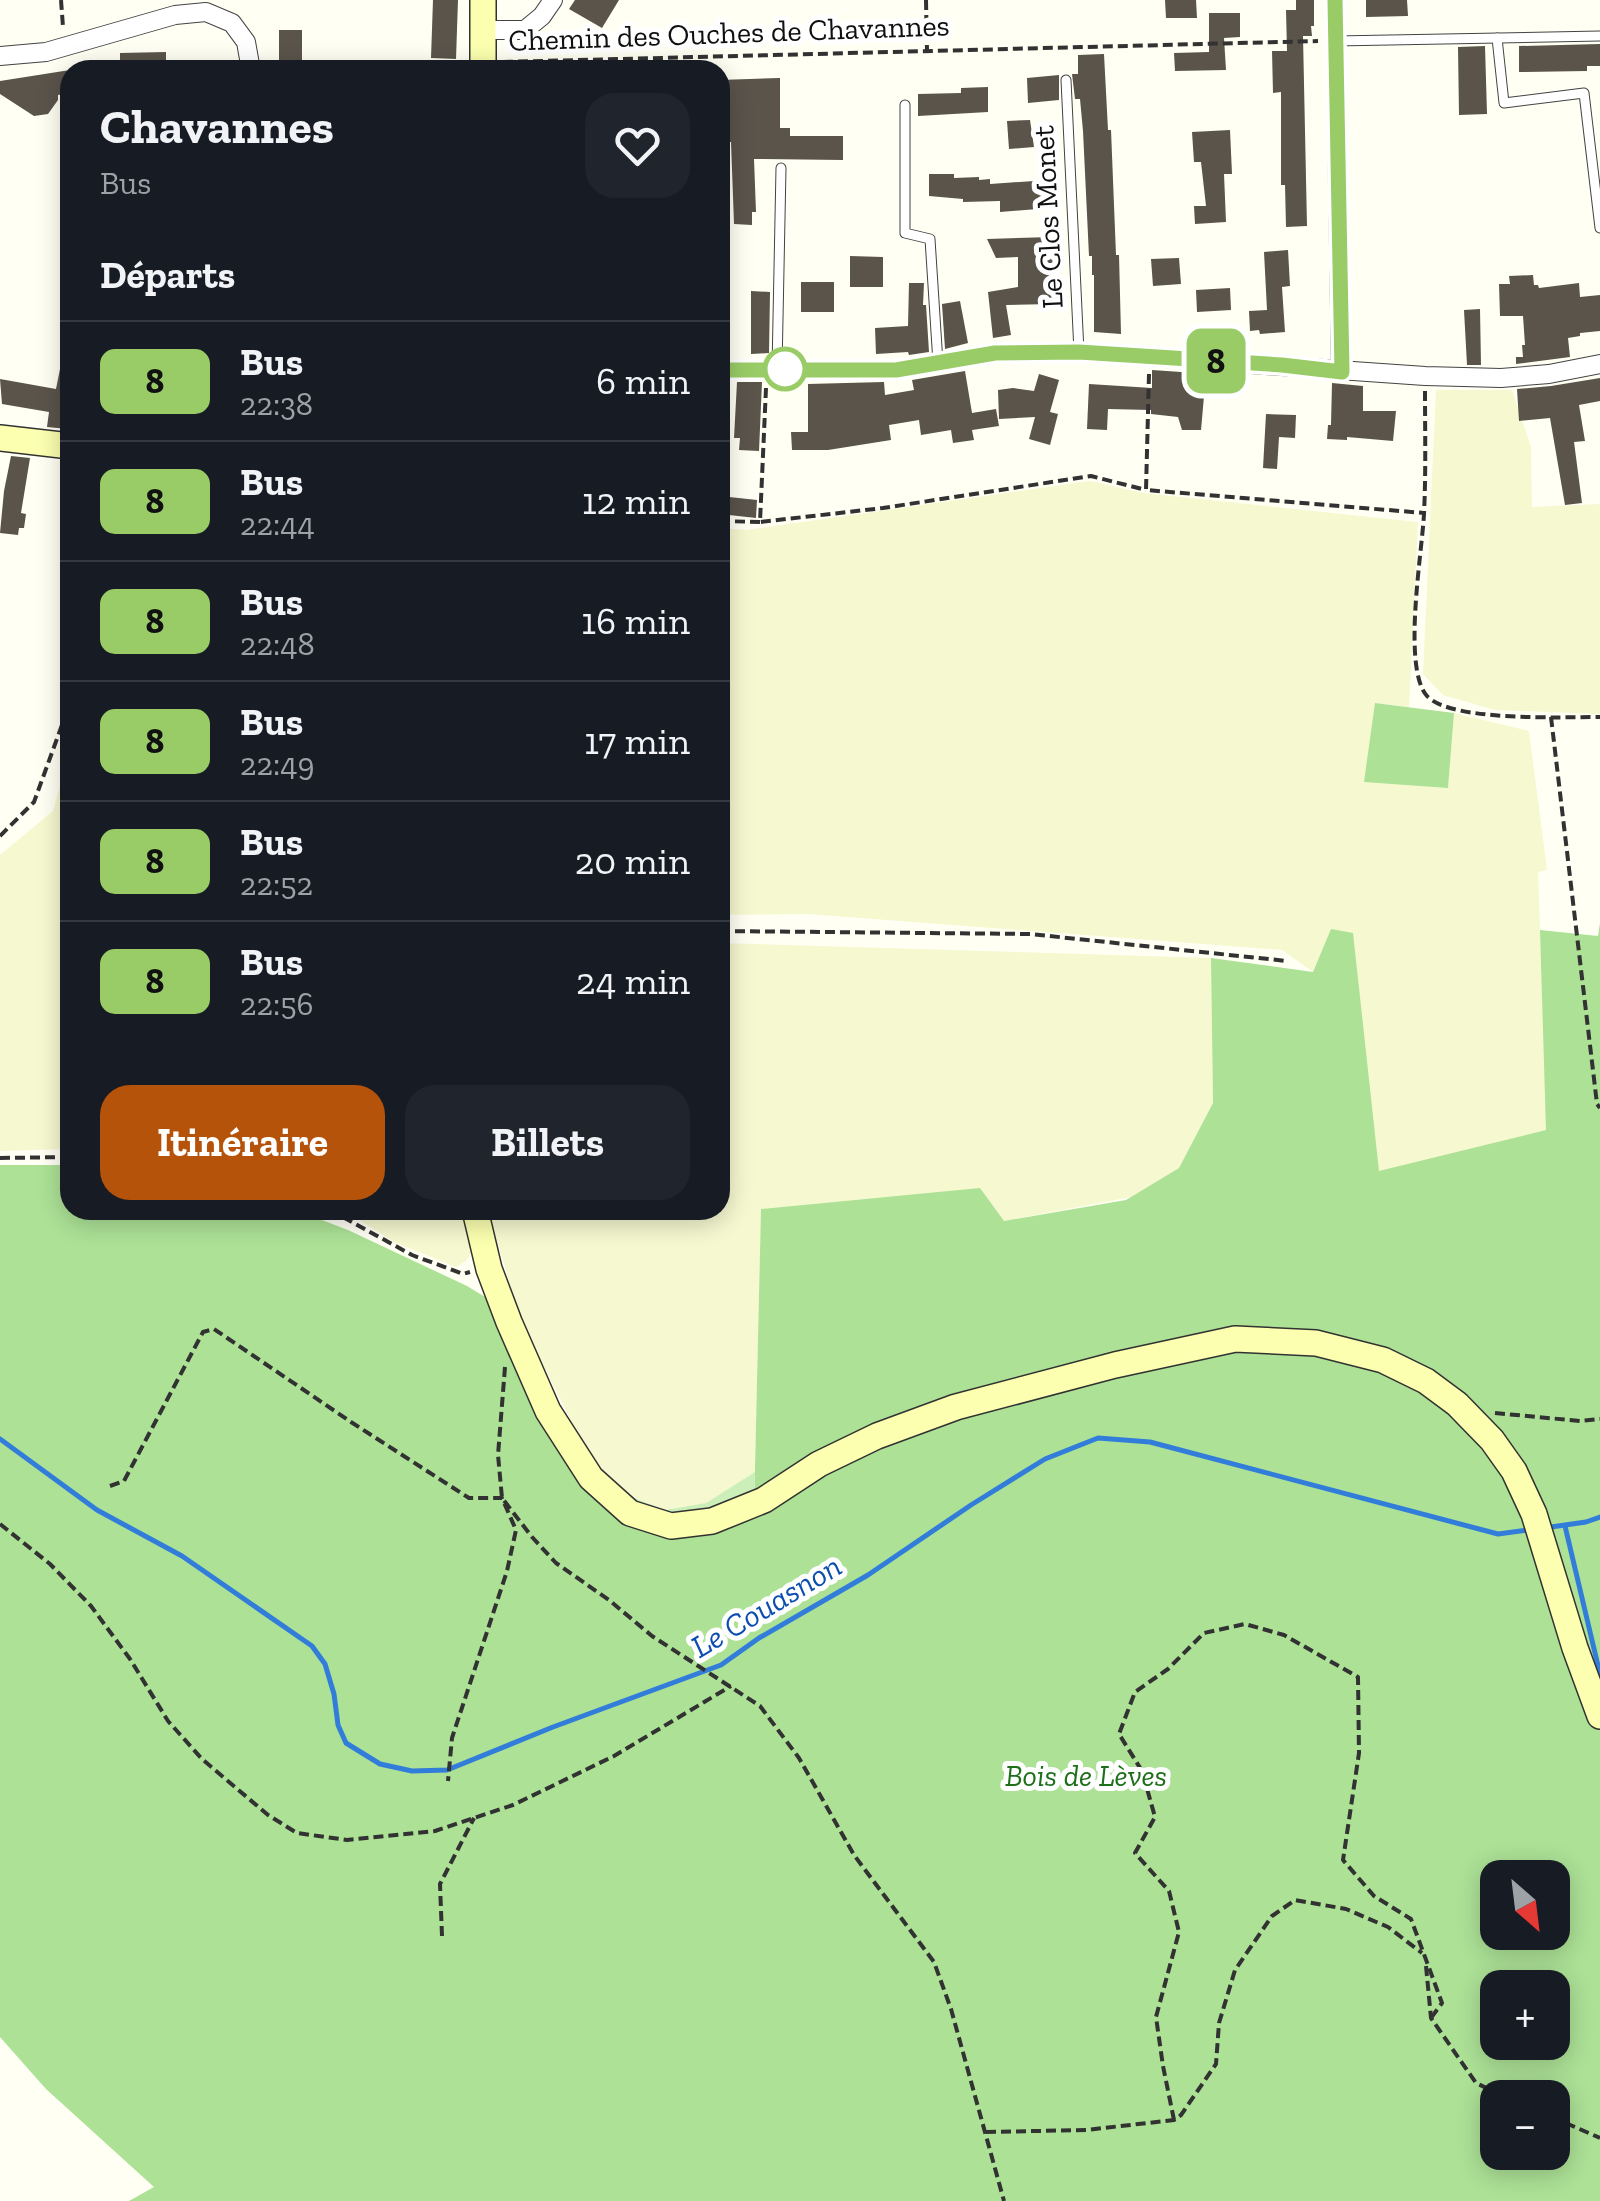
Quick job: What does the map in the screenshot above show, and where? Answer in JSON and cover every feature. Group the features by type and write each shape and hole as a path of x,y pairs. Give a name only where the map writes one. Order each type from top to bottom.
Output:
{"street":[{"path":"483,0 483,60"},
{"path":"483,30 525,30 553,0"},
{"path":"1335,0 1342,372"},
{"path":"0,56 46,52 176,16 206,12 232,23 246,42 249,60"},
{"path":"730,370 896,370 995,353 1079,352 1425,376 1549,374 1600,364"},
{"path":"0,438 60,445"},
{"path":"478,1220 509,1322 548,1412 591,1478 630,1513 670,1526 712,1521 764,1500 819,1464 876,1436 956,1407 1116,1365 1235,1338 1316,1343 1383,1360 1426,1381 1457,1404 1492,1440 1514,1471 1534,1514 1600,1716"}],"lane":[{"path":"1335,41 1600,36"},
{"path":"1497,38 1504,103 1584,94 1600,228"},
{"name":"Le Clos Monet","path":"1066,80 1079,352"},
{"path":"904,105 905,233 930,239 938,363"},
{"path":"772,369 781,168"}],"path":[{"path":"61,0 65,46"},
{"path":"926,0 927,50"},
{"name":"Chemin des Ouches de Chavannes","path":"650,60 1335,41"},
{"path":"1146,490 1149,358"},
{"path":"760,522 772,369"},
{"path":"1425,376 1424,513 1414,646 1419,682 1428,698 1490,716 1600,717"},
{"path":"730,521 760,522 883,508 1091,476 1146,490 1424,513"},
{"path":"1551,717 1599,1106"},
{"path":"0,836 34,802 60,730"},
{"path":"730,931 1030,934 1287,961"},
{"path":"0,1158 60,1156"},
{"path":"348,1220 412,1256 463,1274 490,1269"},
{"path":"110,1486 124,1480 204,1332 214,1328 469,1498 502,1498"},
{"path":"448,1782 452,1738 507,1571 516,1530 502,1498 498,1455 506,1360"},
{"path":"1457,1404 1504,1415 1600,1419"},
{"path":"502,1498 556,1563 652,1636 760,1706 799,1758 854,1854 934,1962 951,2009 1004,2201"},
{"path":"0,1524 50,1564 92,1606 168,1721 202,1760 297,1833 347,1840 435,1831 474,1818 512,1805 614,1756 730,1686"},
{"path":"1174,2120 1156,2016 1179,1932 1169,1890 1135,1853 1156,1817 1142,1771 1119,1734 1135,1692 1168,1669 1204,1633 1245,1624 1284,1635 1358,1678 1359,1753 1343,1860 1374,1896 1411,1920 1442,2003 1431,2018"},
{"path":"442,1936 440,1884 474,1818"},
{"path":"986,2132 1086,2130 1174,2120 1181,2115 1216,2064 1219,2023 1235,1970 1272,1916 1295,1900 1346,1909 1388,1927 1425,1955 1431,2018 1480,2085"},
{"path":"1570,2125 1600,2138"}],"green space":[{"path":"1436,390 1512,390 1531,447 1532,507 1600,504 1600,714 1495,710 1443,695 1423,674"},
{"path":"1090,481 1143,493 1418,522 1409,707 1375,703 1448,788 1454,713 1529,731 1547,870 1538,872 1547,1130 1379,1172 1331,930 1313,972 1282,950 808,914 730,915 730,529 746,530"},
{"path":"1375,703 1454,713 1448,788 1364,782"},
{"path":"60,786 60,1149 0,1151 0,855 53,811"},
{"name":"Bois de Lèves","path":"1600,923 1600,2201 129,2201 154,2187 46,2089 0,2037 0,1165 60,1165 60,1220 322,1220 467,1286 495,1303 584,1488 622,1523 680,1536 754,1512 761,1209 980,1188 1004,1221 1126,1200 1179,1168 1213,1103 1211,958 1313,972 1331,929 1353,933 1379,1171 1546,1130 1540,930 1598,936"},
{"path":"730,943 1211,958 1213,1103 1179,1168 1131,1197 1004,1221 761,1210 755,1472 706,1503 665,1510 634,1498 595,1468 520,1319 491,1220 730,1220"},
{"path":"360,1220 465,1220 471,1253 456,1267 394,1242"},
{"path":"594,1466 634,1498 665,1510 706,1503 755,1472 754,1494 720,1511 670,1517 632,1505"}],"building":[{"path":"433,0 458,0 456,59 431,58"},
{"path":"575,0 619,0 602,28 569,9"},
{"path":"1165,0 1196,0 1197,18 1166,18"},
{"path":"1296,0 1314,0 1312,36 1303,36 1307,226 1286,227 1285,185 1281,185 1281,92 1273,93 1272,51 1287,51 1286,10 1296,10"},
{"path":"1366,0 1407,0 1408,16 1366,17"},
{"path":"1209,13 1240,13 1240,37 1224,38 1226,70 1175,71 1174,53 1209,52"},
{"path":"279,30 302,30 302,60 279,60"},
{"path":"1600,44 1600,66 1587,66 1587,71 1519,72 1519,46"},
{"path":"1485,46 1487,114 1459,115 1458,47"},
{"path":"166,52 166,60 120,60 120,53"},
{"path":"1104,54 1121,334 1094,332 1094,275 1089,256 1083,131 1080,99 1075,99 1072,74 1078,74 1078,55"},
{"path":"60,72 60,95 48,114 34,116 0,94 0,81"},
{"path":"1059,75 1059,100 1028,103 1027,78"},
{"path":"780,78 780,128 790,128 790,136 843,136 843,160 754,159 756,212 752,212 752,225 734,224 730,80"},
{"path":"988,87 988,112 918,116 918,94 961,93 961,88"},
{"path":"1030,120 1034,147 1009,149 1007,121"},
{"path":"1230,130 1232,174 1224,174 1226,222 1195,224 1194,206 1206,206 1201,162 1194,162 1192,132"},
{"path":"929,174 979,177 990,179 990,184 1049,180 1050,208 1000,212 1000,201 963,202 929,196"},
{"path":"1052,237 1053,304 1006,305 1011,335 993,338 988,292 1018,287 1018,257 996,258 987,239"},
{"path":"1288,250 1290,286 1282,287 1285,332 1250,331 1249,311 1267,310 1264,252"},
{"path":"850,256 883,257 883,287 850,287"},
{"path":"1179,258 1181,284 1153,286 1151,259"},
{"path":"1533,275 1534,285 1539,288 1579,283 1580,297 1600,295 1600,331 1568,338 1570,357 1516,364 1516,357 1523,357 1525,345 1523,316 1500,316 1499,284 1510,284 1509,276"},
{"path":"801,282 834,282 834,312 801,312"},
{"path":"909,283 924,283 929,352 876,354 875,328 908,326"},
{"path":"1230,288 1231,310 1197,312 1196,290"},
{"path":"751,291 770,292 769,353 751,354"},
{"path":"960,301 968,343 945,349 942,304"},
{"path":"1480,309 1481,365 1467,365 1464,310"},
{"path":"60,369 60,428 47,427 49,412 2,404 0,379 56,389"},
{"path":"1152,370 1210,374 1209,385 1205,385 1201,430 1182,430 1178,417 1151,414 1151,410 1108,409 1107,430 1087,429 1089,384 1152,388"},
{"path":"965,371 972,413 996,409 999,426 972,430 974,440 953,443 951,430 921,435 919,420 889,425 891,440 828,450 792,450 791,432 808,432 808,384 884,382 885,395 914,390 912,380"},
{"path":"1039,374 1059,380 1050,412 1058,414 1050,445 1029,439 1035,417 999,419 998,390 1034,391"},
{"path":"1600,378 1600,401 1579,405 1585,441 1574,442 1582,503 1565,505 1550,418 1519,421 1517,389"},
{"path":"737,382 762,382 759,451 739,450 740,438 734,438"},
{"path":"1332,383 1363,386 1363,411 1396,411 1393,441 1327,439"},
{"path":"1266,414 1296,415 1295,438 1279,437 1277,469 1263,468"},
{"path":"11,456 30,458 21,513 26,514 24,528 19,528 18,535 0,533"},
{"path":"730,497 757,500 756,518 730,515"}],"waterway":[{"name":"Le Couasnon","path":"0,1439 97,1510 182,1556 312,1646 325,1664 338,1725 346,1743 380,1764 412,1771 447,1770 721,1665 1045,1459 1098,1438 1150,1442 1498,1534 1528,1530"},
{"name":"Le Couasnon","path":"1544,1528 1600,1517"},
{"path":"1565,1526 1600,1674"}],"bus line":[{"name":"8","path":"730,370 896,370 995,353 1079,352 1342,372 1335,0"}]}
